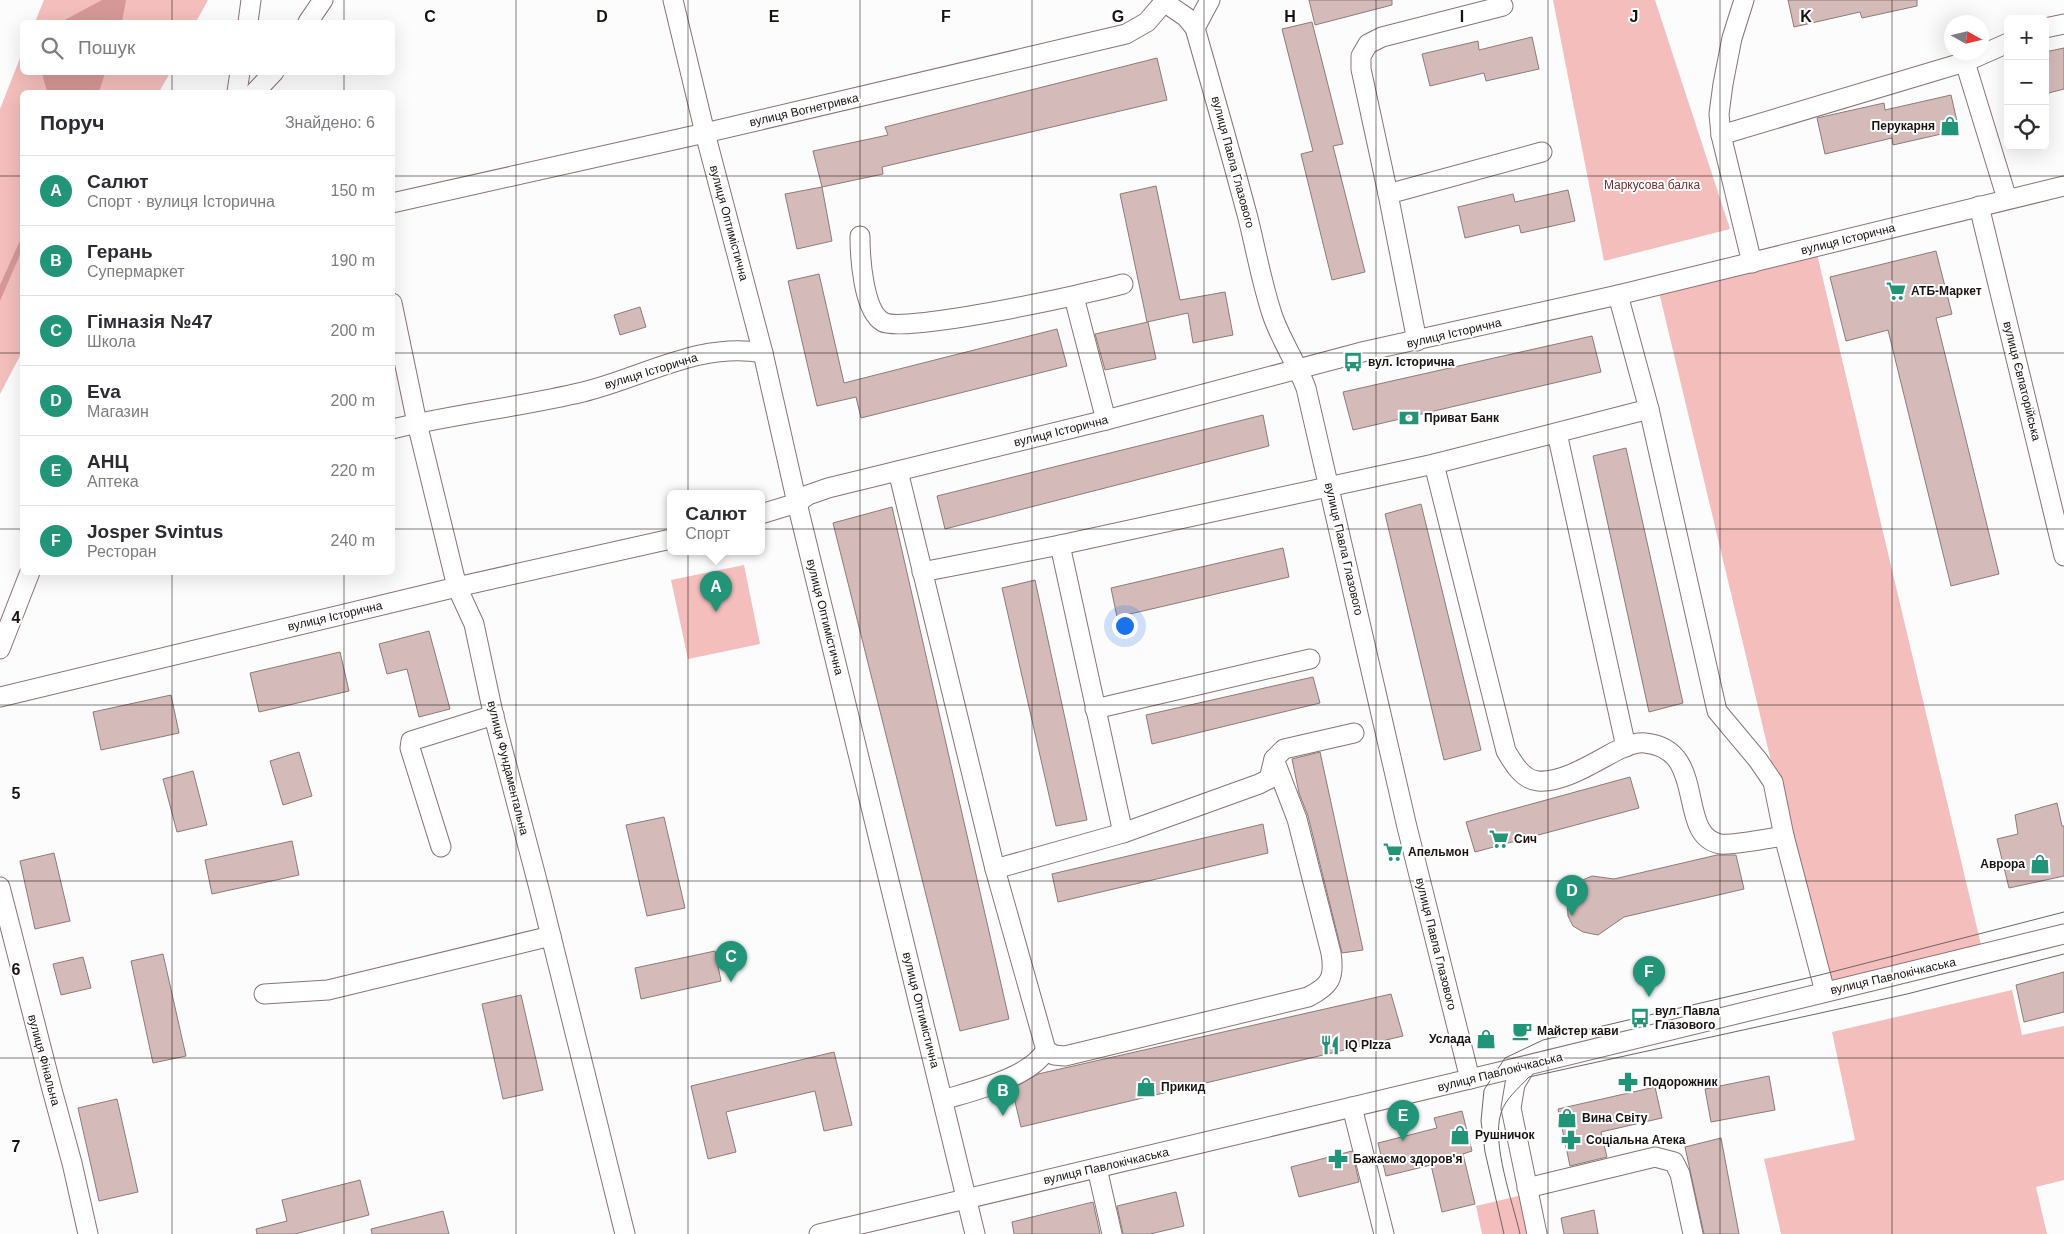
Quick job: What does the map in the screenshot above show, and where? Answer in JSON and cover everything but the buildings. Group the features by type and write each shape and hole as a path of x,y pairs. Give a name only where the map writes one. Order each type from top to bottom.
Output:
{"street":[{"path":"248,20 251,0"},
{"path":"309,20 322,0"},
{"name":"вулиця Оптимістична","path":"674,0 705,133 763,353 797,503 975,1234"},
{"path":"1196,28 1210,0"},
{"path":"1744,0 1732,38 1719,114 1721,135 1752,263"},
{"name":"вулиця Вогнетривка","path":"395,202 705,133 1126,34 1147,22 1162,1 1186,17 1196,28"},
{"path":"1417,341 1388,194 1362,79 1361,56 1368,44 1382,37 1502,6"},
{"path":"2049,27 2064,24"},
{"name":"вулиця Павла Глазового","path":"1196,28 1273,315 1285,346 1300,370 1306,388 1330,485 1407,827 1470,1079"},
{"path":"1721,135 1965,62 2004,45"},
{"path":"1965,62 2007,199"},
{"path":"237,90 240,75"},
{"path":"257,90 271,75"},
{"path":"1388,194 1542,152"},
{"name":"вулиця Історична","path":"765,513 797,503 808,495 828,488 1106,420 1366,352 1618,295 2064,186"},
{"name":"вулиця Євпаторійська","path":"1979,206 2063,546"},
{"path":"860,236 860,260 870,304 875,314 883,322 912,324 1074,297 1123,284"},
{"path":"1618,295 1649,410 1717,711 1744,742 1773,782 1784,836 1825,992"},
{"path":"1074,297 1106,420"},
{"name":"вулиця Фундаментальна","path":"395,317 417,423 457,587 474,624 494,715 625,1234"},
{"name":"вулиця Історична","path":"395,428 583,392 704,354 733,349 763,353"},
{"path":"922,572 1060,545 1434,464 1649,410"},
{"path":"1557,433 1626,747"},
{"path":"1434,464 1506,751 1514,766 1526,776 1538,781 1558,778 1626,747 1643,743 1662,747 1675,755 1686,779 1698,827 1706,838 1720,845 1784,836"},
{"path":"898,471 995,869 1046,1050 1054,1055 1065,1056 1308,997 1323,990 1330,979 1333,967 1331,953 1300,831 1274,759"},
{"name":"вулиця Історична","path":"0,697 457,587 667,539"},
{"path":"1060,545 1123,833"},
{"path":"0,649 29,575"},
{"path":"1095,709 1310,659"},
{"path":"441,847 410,748 411,741 494,715"},
{"path":"995,869 1123,833 1259,784 1269,779 1274,759 1284,749 1354,733"},
{"name":"вулиця Фінальна","path":"0,887 50,1086 72,1163 88,1234"},
{"name":"вулиця Павлокічкаська","path":"818,1234 1526,1066 2064,934"},
{"path":"264,994 328,990 551,936"},
{"path":"943,1100 990,1086 1015,1075 1040,1057 1046,1050"},
{"path":"1526,1066 1515,1084 1511,1108 1538,1234"},
{"path":"1352,1107 1384,1234"},
{"path":"1527,1188 1655,1158 1674,1162 1680,1174 1693,1234"},
{"path":"1096,1168 1112,1234"}],"green space":[{"path":"44,0 208,0 197,20 36,20"},
{"name":"Маркусова балка","path":"1553,0 1655,0 1730,229 1604,261"},
{"path":"20,58 20,75 169,75 160,90 20,90 20,356 0,394 0,109"},
{"path":"1817,254 1982,949 1825,987 1659,292"},
{"path":"744,565 760,644 688,659 671,580"},
{"path":"2012,990 2022,1035 2064,1026 2064,1180 2036,1187 2047,1234 1781,1234 1764,1159 1855,1140 1832,1032"},
{"path":"1536,1192 1546,1234 1482,1234 1476,1206"}],"shaded area":[{"path":"102,0 126,0 122,20 65,20"},
{"path":"43,75 104,75 100,90 46,90"},
{"path":"20,240 20,255 0,301 0,285"}],"tram line":[{"path":"1504,1234 1485,1152 1481,1121 1484,1090 1505,1058 1543,1040 1820,975 2064,912"},
{"path":"1520,1234 1504,1173 1499,1126 1501,1113 1506,1103 1529,1077 1907,994 2064,954"}],"place":[{"name":"Перукарня","path":"1950,126"},
{"name":"АТБ-Маркет","path":"1896,291"},
{"name":"вул. Історична","path":"1353,362"},
{"name":"Приват Банк","path":"1409,418"},
{"name":"Салют","path":"716,612"},
{"name":"Сич","path":"1499,839"},
{"name":"Апельмон","path":"1393,852"},
{"name":"Аврора","path":"2040,864"},
{"name":"Eva","path":"1572,916"},
{"name":"Гімназія №47","path":"731,982"},
{"name":"Josper Svintus","path":"1649,997"},
{"name":"вул. Павла Глазового","path":"1640,1018"},
{"name":"Майстер кави","path":"1522,1031"},
{"name":"Услада","path":"1486,1039"},
{"name":"IQ PIzza","path":"1330,1045"},
{"name":"Подорожник","path":"1628,1082"},
{"name":"Прикид","path":"1146,1087"},
{"name":"Герань","path":"1003,1116"},
{"name":"Вина Світу","path":"1567,1118"},
{"name":"Рушничок","path":"1460,1135"},
{"name":"Соціальна Атека","path":"1571,1140"},
{"name":"АНЦ","path":"1403,1141"},
{"name":"Бажаємо здоров'я","path":"1338,1159"}]}
